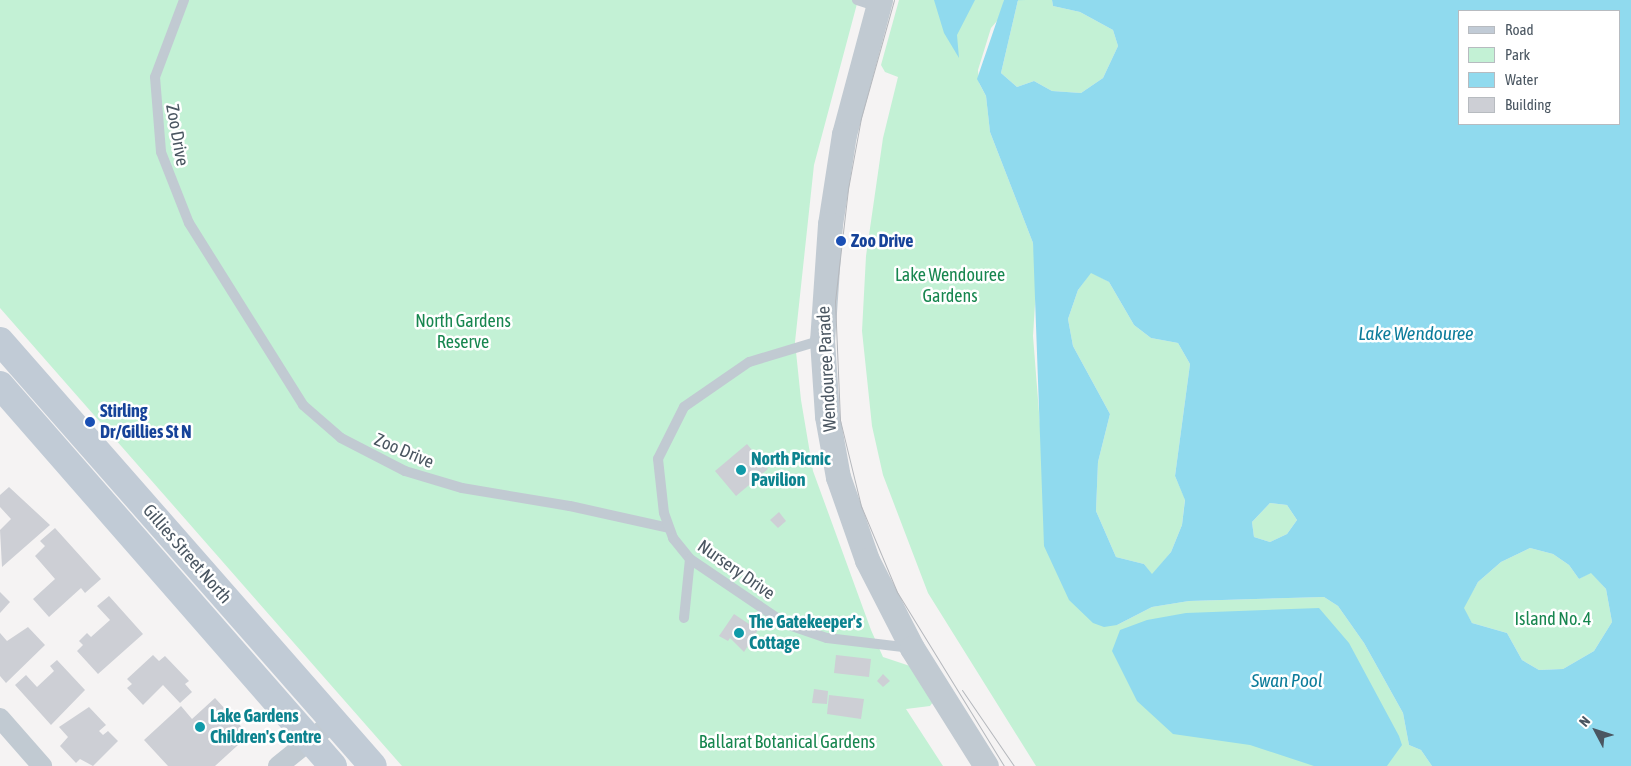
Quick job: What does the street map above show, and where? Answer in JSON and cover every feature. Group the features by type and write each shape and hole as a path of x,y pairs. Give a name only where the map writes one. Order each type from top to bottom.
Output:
{"main road":[{"name":"Gillies Street North","path":"0,341 374,766"},
{"name":"Gillies Street North","path":"0,385 334,766"}],"street":[{"name":"Wendouree Parade","path":"872,2 838,167 822,340 832,451 846,506 867,560 912,648 986,766"},
{"path":"0,718 42,766"},
{"path":"278,766 334,721"}],"lane":[{"name":"Zoo Drive","path":"184,0 155,77 161,152 189,223 303,405 355,447 420,476 669,528"},
{"path":"669,528 657,464 684,407 749,362 822,340"},
{"name":"Nursery Drive","path":"669,528 690,559 801,630 844,641 912,648"},
{"path":"684,618 690,559"}],"green space":[{"name":"North Gardens Reserve","path":"0,0 858,0 814,165 795,342 801,400 813,471 871,630 883,657 910,666 933,702 930,706 906,709 943,766 402,766 0,308"},
{"name":"Lake Wendouree Gardens","path":"899,0 1004,0 1002,15 991,28 978,70 979,83 986,96 990,132 1033,243 1037,273 1033,336 1043,463 1117,625 1152,607 1189,601 1324,597 1338,606 1364,643 1403,713 1409,745 1421,750 1432,766 1036,766 928,593 883,475 872,426 862,331 866,256 883,138 898,77 885,72 881,65"},
{"path":"1018,0 1052,0 1053,6 1080,12 1113,30 1118,46 1103,78 1081,93 1052,91 1034,81 1017,87 1001,73"},
{"path":"1091,272 1109,282 1134,325 1151,338 1178,343 1190,364 1175,476 1185,499 1182,525 1171,552 1152,575 1144,564 1116,557 1096,511 1098,462 1110,414 1073,346 1068,319 1078,290"},
{"path":"1270,503 1287,505 1297,520 1287,534 1270,542 1254,537 1252,522"},
{"name":"Island No. 4","path":"1530,548 1553,554 1569,565 1579,579 1591,572 1606,589 1612,622 1594,651 1563,669 1539,670 1522,660 1507,633 1472,623 1463,608 1478,582 1501,562"}],"water":[{"path":"934,0 975,0 957,35 959,58 944,33"},
{"name":"Lake Wendouree","path":"1004,0 1018,0 1001,73 1017,87 1034,81 1052,91 1081,93 1103,78 1118,46 1113,30 1080,12 1053,6 1052,0 1631,0 1631,766 1432,766 1421,750 1409,745 1403,713 1364,643 1338,606 1324,597 1189,601 1152,607 1117,625 1104,627 1093,623 1069,600 1044,546 1033,243 990,132 986,96 977,79","holes":["1091,273 1109,282 1134,325 1151,338 1178,343 1190,364 1175,476 1185,500 1182,525 1171,552 1152,574 1144,564 1116,557 1096,511 1098,462 1110,414 1073,346 1068,319 1078,290","1270,503 1287,505 1297,520 1287,534 1270,542 1254,537 1252,522","1530,548 1553,554 1569,565 1579,579 1591,573 1606,589 1612,622 1594,651 1563,669 1539,670 1522,660 1507,633 1472,623 1464,608 1478,582 1501,562"]},
{"name":"Swan Pool","path":"1319,608 1349,643 1399,736 1402,745 1387,766 1314,766 1250,745 1173,734 1137,701 1112,651 1120,630 1147,620 1186,613"}],"building":[{"name":"North Picnic Pavilion","path":"747,444 768,469 736,496 715,471"},
{"path":"9,487 50,525 2,567 0,530 11,519 0,507 0,495"},
{"path":"779,512 786,521 778,528 770,520"},
{"path":"55,528 101,579 85,593 81,588 49,617 33,599 55,579 35,556 45,546 40,541"},
{"path":"0,592 10,602 0,613"},
{"path":"109,596 143,634 98,674 77,651 83,645 79,641 87,633 91,637 110,620 97,606"},
{"name":"The Gatekeeper's Cottage","path":"734,614 758,630 744,652 730,638 728,641 719,636"},
{"path":"28,627 45,645 6,683 0,676 0,633 7,641"},
{"path":"153,655 159,661 165,656 189,681 185,684 192,692 180,703 163,685 143,705 127,688 132,684 127,679"},
{"path":"836,655 871,659 869,677 834,673"},
{"path":"57,660 85,690 51,725 15,685 26,675 37,687 54,671 50,666"},
{"path":"883,674 890,681 883,687 877,681"},
{"path":"814,689 828,691 827,704 812,703"},
{"path":"829,695 864,699 861,719 827,714"},
{"name":"Lake Gardens Children's Centre","path":"215,698 249,735 215,766 168,766 144,740 181,706 192,719"},
{"path":"89,707 106,725 99,731 103,735 108,731 118,741 93,766 80,759 76,763 60,746 68,737 59,727"}],"tram line":[{"path":"894,0 861,118 848,189 835,301 840,420 861,506 897,592 1004,766"},
{"path":"962,690 1014,766"}],"place":[{"name":"Zoo Drive","path":"841,241"},
{"name":"Stirling Dr/Gillies St N","path":"90,422"},
{"name":"North Picnic Pavilion","path":"741,470"},
{"name":"The Gatekeeper's Cottage","path":"739,633"},
{"name":"Lake Gardens Children's Centre","path":"200,727"}],"park label":[{"name":"Ballarat Botanical Gardens","path":"787,742"}]}
